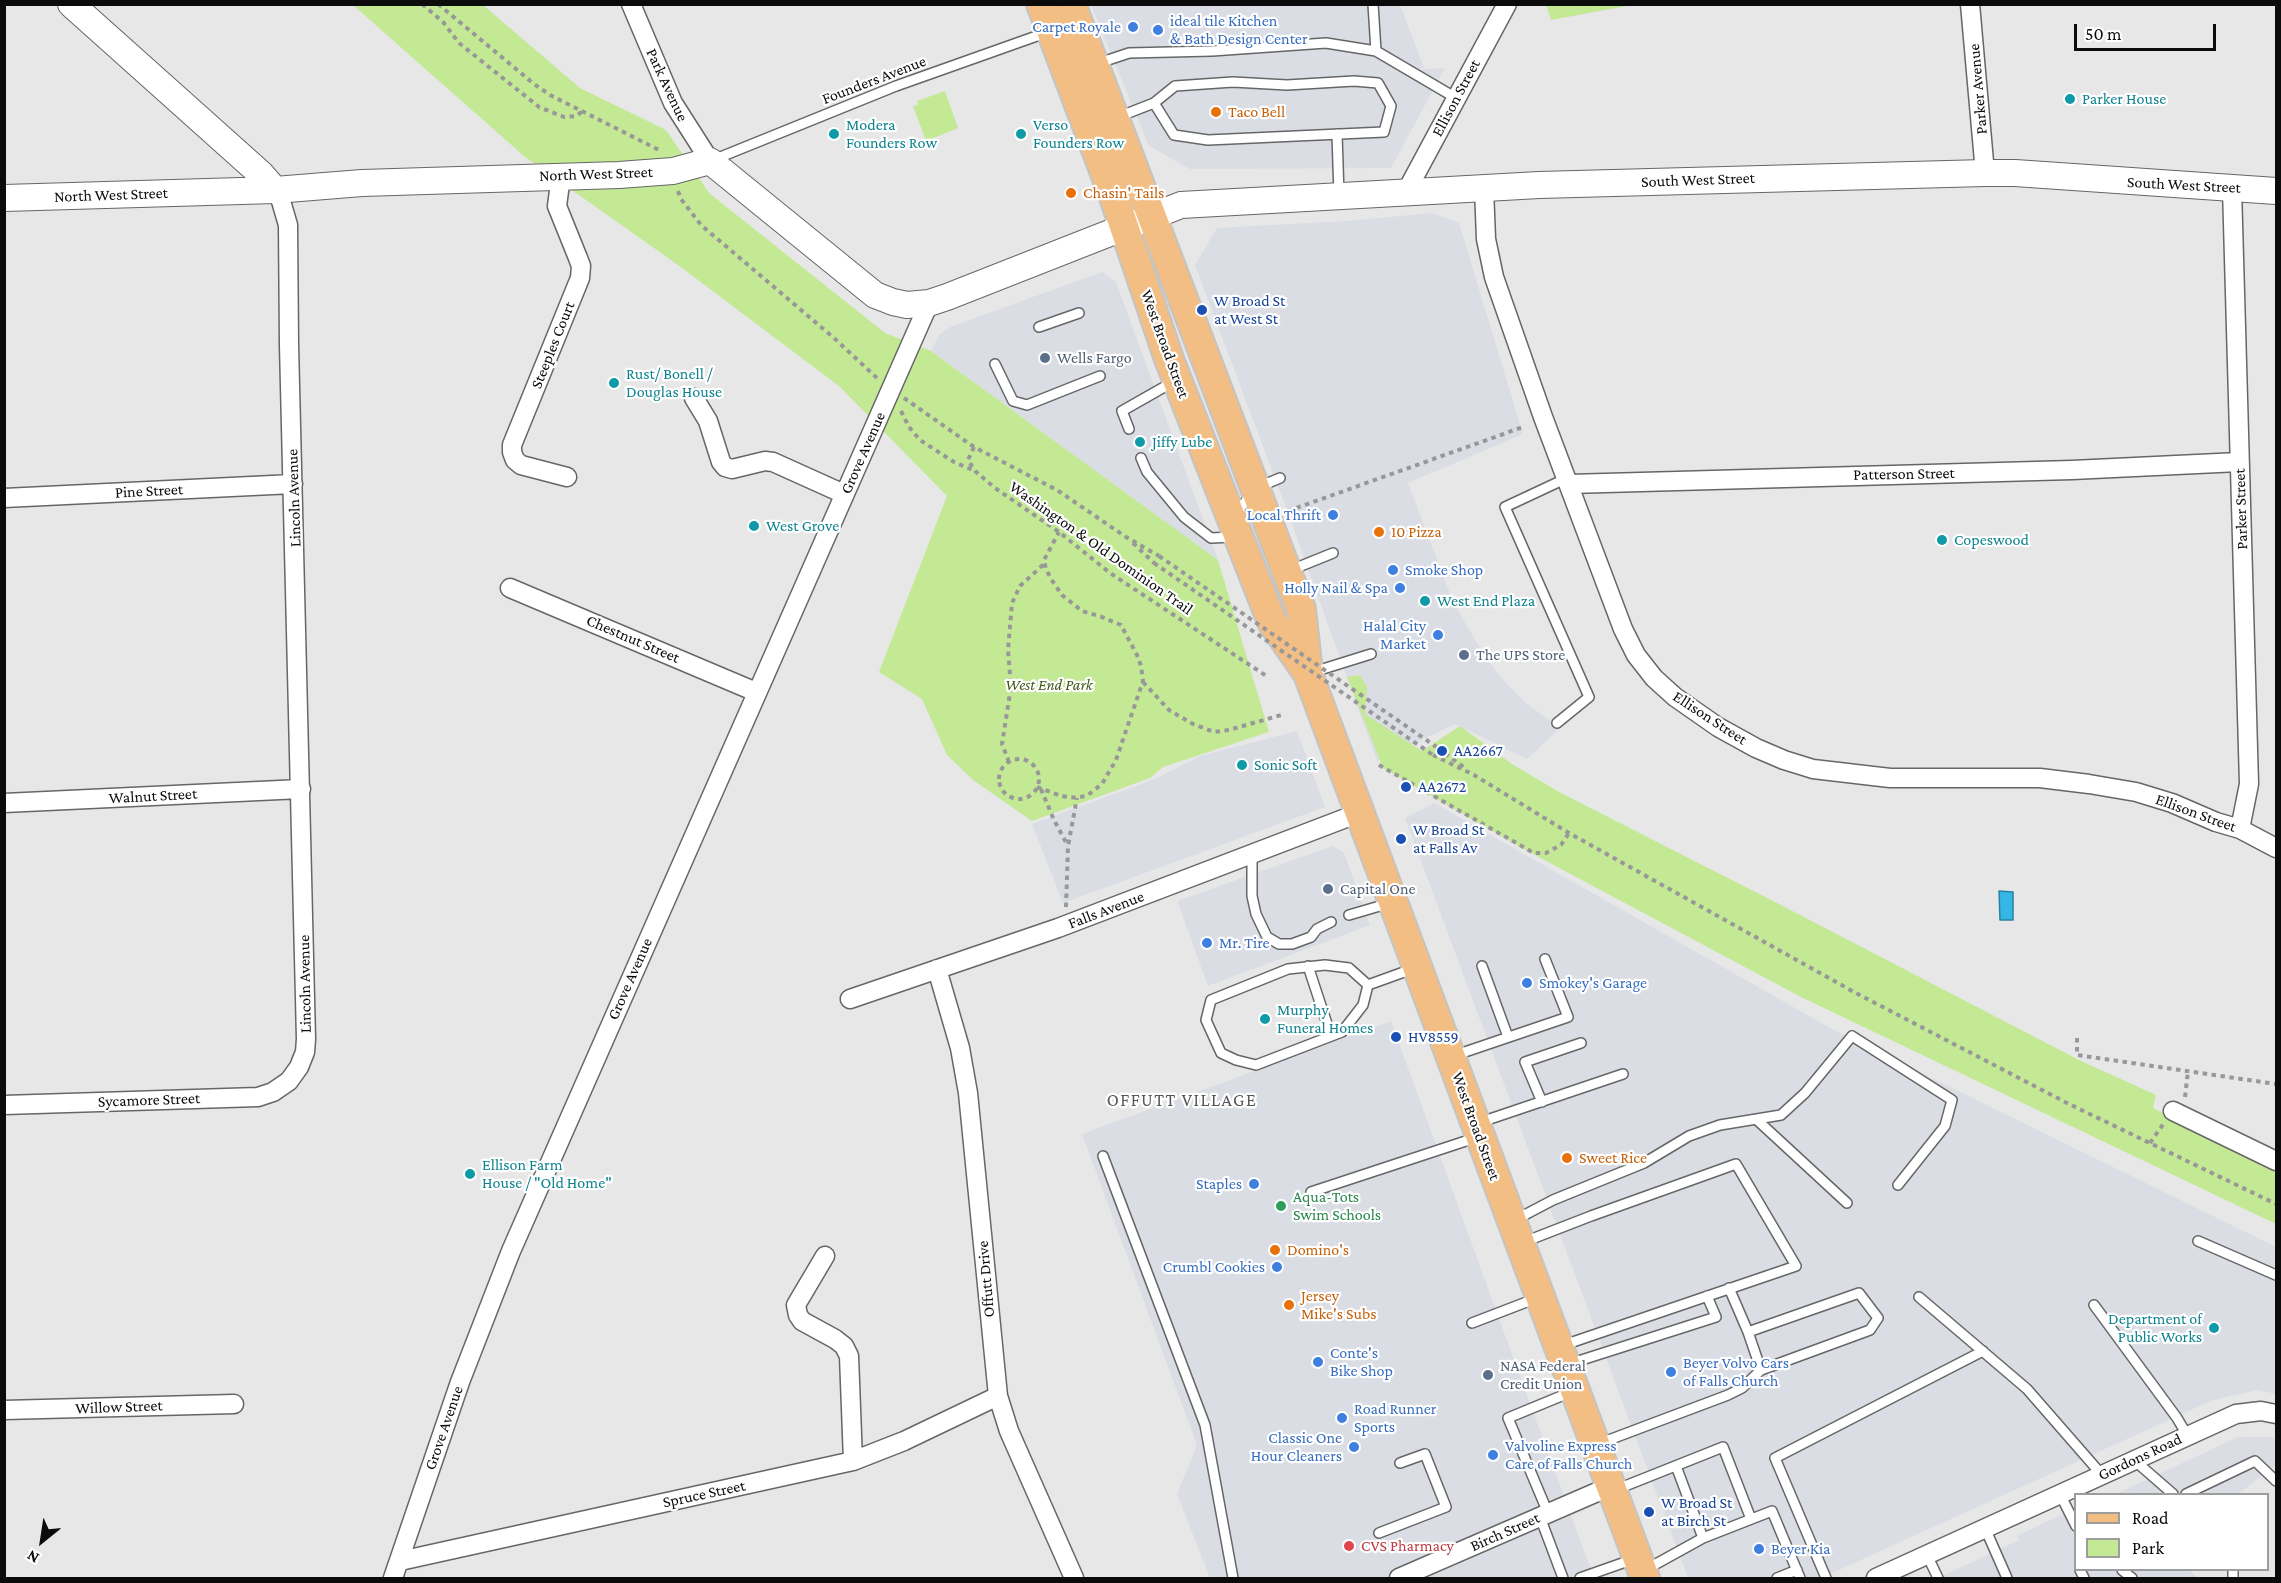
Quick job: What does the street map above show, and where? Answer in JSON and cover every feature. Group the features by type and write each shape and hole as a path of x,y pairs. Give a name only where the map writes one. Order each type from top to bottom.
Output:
{"main road":[{"name":"Lincoln Avenue","path":"71,4 261,174 275,190"},
{"name":"West Broad Street","path":"1041,4 1102,163 1178,380 1272,622 1308,674"},
{"name":"West Broad Street","path":"1071,4 1152,215 1268,483 1287,572 1301,609 1308,674 1642,1569"},
{"name":"North West Street","path":"4,198 275,190 362,183 619,175 673,171 710,161"},
{"path":"710,161 875,295 907,305 929,303 1123,227"},
{"name":"South West Street","path":"1123,227 1181,205 1484,188 1985,173 2277,191"}],"street":[{"name":"Park Avenue","path":"631,4 673,103 710,161"},
{"name":"Ellison Street","path":"1406,192 1507,4"},
{"name":"Parker Avenue","path":"1971,4 1985,173"},
{"name":"Steeples Court","path":"561,176 556,197 557,206 581,266 580,278 512,445 512,452 515,460 521,465 567,477"},
{"name":"Ellison Street","path":"1484,188 1486,239 1494,277 1543,417 1623,629 1636,655 1654,678 1675,697 1718,727 1756,748 1813,769 1890,777 2040,778 2136,792 2241,829 2277,848"},
{"name":"Parker Street","path":"2232,188 2249,784 2241,829"},
{"name":"Lincoln Avenue","path":"275,190 288,225 306,1039 305,1052 299,1068 289,1081"},
{"path":"892,390 929,303"},
{"name":"Grove Avenue","path":"393,1578 450,1409 491,1298 756,692 892,390"},
{"path":"694,398 708,422 721,462 725,467 732,469 765,461 773,462 844,494"},
{"name":"Patterson Street","path":"1568,481 2072,470 2239,462"},
{"name":"Pine Street","path":"4,498 293,484"},
{"name":"Chestnut Street","path":"510,588 756,692"},
{"name":"Walnut Street","path":"4,803 301,789"},
{"name":"Falls Avenue","path":"850,999 1065,925 1359,813"},
{"name":"Offutt Drive","path":"937,969 960,1048 968,1094 998,1395 1009,1431 1074,1578"},
{"name":"Sycamore Street","path":"4,1105 258,1097 273,1092 289,1081"},
{"path":"2178,1113 2277,1161"},
{"path":"825,1256 796,1305 798,1316 802,1321 835,1339 844,1346 849,1356 853,1461"},
{"name":"Spruce Street","path":"400,1561 853,1461 904,1441 998,1395"},
{"name":"Willow Street","path":"4,1410 234,1404"},
{"name":"Gordons Road","path":"1876,1578 2187,1435 2245,1412 2262,1411 2277,1414"},
{"name":"Birch Street","path":"1399,1578 1544,1515 1612,1489"}],"lane":[{"path":"1373,4 1376,51"},
{"name":"Founders Avenue","path":"710,161 896,86 1050,31"},
{"path":"1094,65 1130,53 1326,44 1376,51 1456,98"},
{"path":"1114,119 1154,103 1175,86 1233,82 1269,85 1378,82 1391,106 1384,132 1208,140 1174,135 1154,103"},
{"path":"1337,134 1339,195"},
{"path":"1039,327 1078,313"},
{"path":"995,364 1013,401 1027,405 1100,376"},
{"path":"1129,429 1122,411 1178,380"},
{"path":"1141,458 1147,472 1184,517 1211,538 1235,527 1268,483"},
{"path":"1557,723 1589,697 1505,507 1568,481"},
{"path":"1287,572 1333,553"},
{"path":"1308,674 1371,654"},
{"path":"1252,854 1252,896 1256,914 1267,937 1279,944 1292,944 1311,937 1317,929 1331,922"},
{"path":"1349,915 1392,902"},
{"path":"1450,1057 1568,1017 1545,959"},
{"path":"1325,965 1349,968 1368,986 1363,1005 1342,1032 1256,1065 1221,1053 1206,1020 1210,1000 1288,969 1325,965"},
{"path":"1308,966 1331,1036"},
{"path":"1482,966 1508,1037"},
{"path":"1368,986 1417,967"},
{"path":"1516,1233 1554,1200 1644,1163 1689,1136 1720,1125 1781,1115 1805,1093 1852,1036 1952,1100 1945,1126 1898,1185"},
{"path":"1542,1102 1525,1062 1581,1043"},
{"path":"1311,1192 1478,1130 1542,1102 1623,1074"},
{"path":"1756,1119 1847,1203"},
{"path":"1103,1156 1205,1425 1233,1578"},
{"path":"1516,1233 1592,1216 1736,1164 1796,1266 1707,1296 1567,1367 1508,1418 1544,1515 1563,1578"},
{"path":"2198,1241 2277,1275"},
{"path":"1729,1288 1761,1370"},
{"path":"1595,1445 1728,1395 1742,1388 1761,1370 1870,1330 1878,1318 1859,1293 1748,1332"},
{"path":"1567,1367 1716,1317 1707,1296"},
{"path":"1472,1323 1540,1297"},
{"path":"1919,1297 2027,1389 2102,1474"},
{"path":"2094,1305 2178,1418 2187,1435"},
{"path":"1826,1578 1775,1458 1983,1351"},
{"path":"1612,1489 1723,1447 1751,1519"},
{"path":"1379,1533 1446,1507 1425,1454 1400,1463"},
{"path":"2134,1459 2172,1493"},
{"path":"2188,1493 2255,1461 2277,1481"},
{"path":"1676,1466 1704,1538"},
{"path":"2060,1494 2074,1522"},
{"path":"1580,1578 1642,1569 1704,1538 1772,1511 1799,1574 1777,1578"},
{"path":"1985,1528 2007,1578"},
{"path":"1927,1555 1938,1578"}],"path":[{"path":"422,4 443,22 459,43 539,106 564,117 576,116 583,111"},
{"path":"438,4 534,84 657,148"},
{"name":"Washington & Old Dominion Trail","path":"892,390 903,417 920,440 954,462 975,471 995,488 1059,532 1110,573 1268,677"},
{"path":"1284,512 1522,427"},
{"path":"974,447 968,460 975,471"},
{"path":"1009,762 1002,744 1011,687 1008,650 1012,603 1020,586 1044,564 1047,553 1059,532"},
{"path":"1474,775 1159,556 1126,537 1154,563 1433,755 1474,775 1569,833 1854,992 2067,1103 2277,1204"},
{"path":"1039,788 1061,796 1077,798 1096,790 1108,776 1119,752 1143,681 1142,666 1121,625 1082,611 1073,605 1062,596 1044,564"},
{"path":"1143,681 1169,710 1193,724 1214,732 1229,730 1281,714"},
{"path":"1039,788 1026,797 1008,795 1000,785 1000,772 1009,762 1021,759 1033,764 1039,776 1039,788 1068,846"},
{"path":"1379,765 1534,853 1546,853 1561,845 1569,833"},
{"path":"1065,925 1068,846 1077,798"},
{"path":"2078,1038 2077,1055 2277,1084"},
{"path":"2178,1113 2188,1071"}],"shaded area":[{"path":"1091,5 1400,5 1424,68 1414,70 1445,68 1391,168 1190,169 1149,146"},
{"path":"1432,213 1459,223 1523,434 1408,483 1454,604 1486,658 1526,703 1560,728 1527,759 1455,724 1377,761 1288,513 1195,265 1217,228 1347,221"},
{"path":"1102,272 1116,282 1218,560 931,351 939,335 950,327"},
{"path":"1297,731 1325,807 1063,903 1032,824 1155,779 1200,756"},
{"path":"1434,803 1832,1029 2276,1247 2276,1394 2258,1390 2213,1400 1821,1578 1688,1578 1405,818"},
{"path":"1333,846 1344,853 1370,925 1208,986 1178,903 1180,900"},
{"path":"1391,1021 1594,1578 1210,1578 1177,1494 1197,1445 1082,1134"},
{"path":"2238,1437 2272,1437 2276,1441 2276,1465 2239,1493 2118,1493"},
{"path":"2074,1508 2074,1571 2190,1571 2198,1578 1938,1578 2019,1540 2017,1536"}],"green space":[{"path":"1546,4 1633,4 1633,5 1551,20"},
{"name":"West End Park","path":"353,5 483,5 580,88 666,130 709,193 885,333 931,351 1218,560 1269,732 1163,767 1150,778 1032,821 973,780 947,755 922,699 879,672 947,496 839,386 678,265 525,157"},
{"path":"945,91 958,128 926,141 913,106 918,105 917,101"},
{"path":"1360,675 1367,687 1365,714 1422,751 1460,726 1512,764 1559,792 2081,1061 2156,1095 2153,1108 2276,1169 2276,1224 1801,997 1520,847 1383,768 1347,677"}],"water":[{"path":"1999,891 2013,892 2013,920 2000,920"}],"place":[{"name":"Carpet Royale","path":"1133,27"},
{"name":"ideal tile Kitchen & Bath Design Center","path":"1158,30"},
{"name":"Parker House","path":"2070,99"},
{"name":"Taco Bell","path":"1216,112"},
{"name":"Modera Founders Row","path":"834,134"},
{"name":"Verso Founders Row","path":"1021,134"},
{"name":"Chasin' Tails","path":"1071,193"},
{"name":"W Broad St at West St","path":"1202,310"},
{"name":"Wells Fargo","path":"1045,358"},
{"name":"Rust/ Bonell / Douglas House","path":"614,383"},
{"name":"Jiffy Lube","path":"1140,442"},
{"name":"Local Thrift","path":"1333,515"},
{"name":"West Grove","path":"754,526"},
{"name":"10 Pizza","path":"1379,532"},
{"name":"Copeswood","path":"1942,540"},
{"name":"Smoke Shop","path":"1393,570"},
{"name":"Holly Nail & Spa","path":"1400,588"},
{"name":"West End Plaza","path":"1425,601"},
{"name":"Halal City Market","path":"1438,635"},
{"name":"The UPS Store","path":"1464,655"},
{"name":"AA2667","path":"1442,751"},
{"name":"Sonic Soft","path":"1242,765"},
{"name":"AA2672","path":"1406,787"},
{"name":"W Broad St at Falls Av","path":"1401,839"},
{"name":"Capital One","path":"1328,889"},
{"name":"Mr. Tire","path":"1207,943"},
{"name":"Smokey's Garage","path":"1527,983"},
{"name":"Murphy Funeral Homes","path":"1265,1019"},
{"name":"HV8559","path":"1396,1037"},
{"name":"Sweet Rice","path":"1567,1158"},
{"name":"Ellison Farm House / \"Old Home\"","path":"470,1174"},
{"name":"Staples","path":"1254,1184"},
{"name":"Aqua-Tots Swim Schools","path":"1281,1206"},
{"name":"Domino's","path":"1275,1250"},
{"name":"Crumbl Cookies","path":"1277,1267"},
{"name":"Jersey Mike's Subs","path":"1289,1305"},
{"name":"Department of Public Works","path":"2214,1328"},
{"name":"Conte's Bike Shop","path":"1318,1362"},
{"name":"Beyer Volvo Cars of Falls Church","path":"1671,1372"},
{"name":"NASA Federal Credit Union","path":"1488,1375"},
{"name":"Road Runner Sports","path":"1342,1418"},
{"name":"Classic One Hour Cleaners","path":"1354,1447"},
{"name":"Valvoline Express Care of Falls Church","path":"1493,1455"},
{"name":"W Broad St at Birch St","path":"1649,1512"},
{"name":"CVS Pharmacy","path":"1349,1546"},
{"name":"Beyer Kia","path":"1759,1549"}],"district":[{"name":"OFFUTT VILLAGE","path":"1182,1100"}]}
